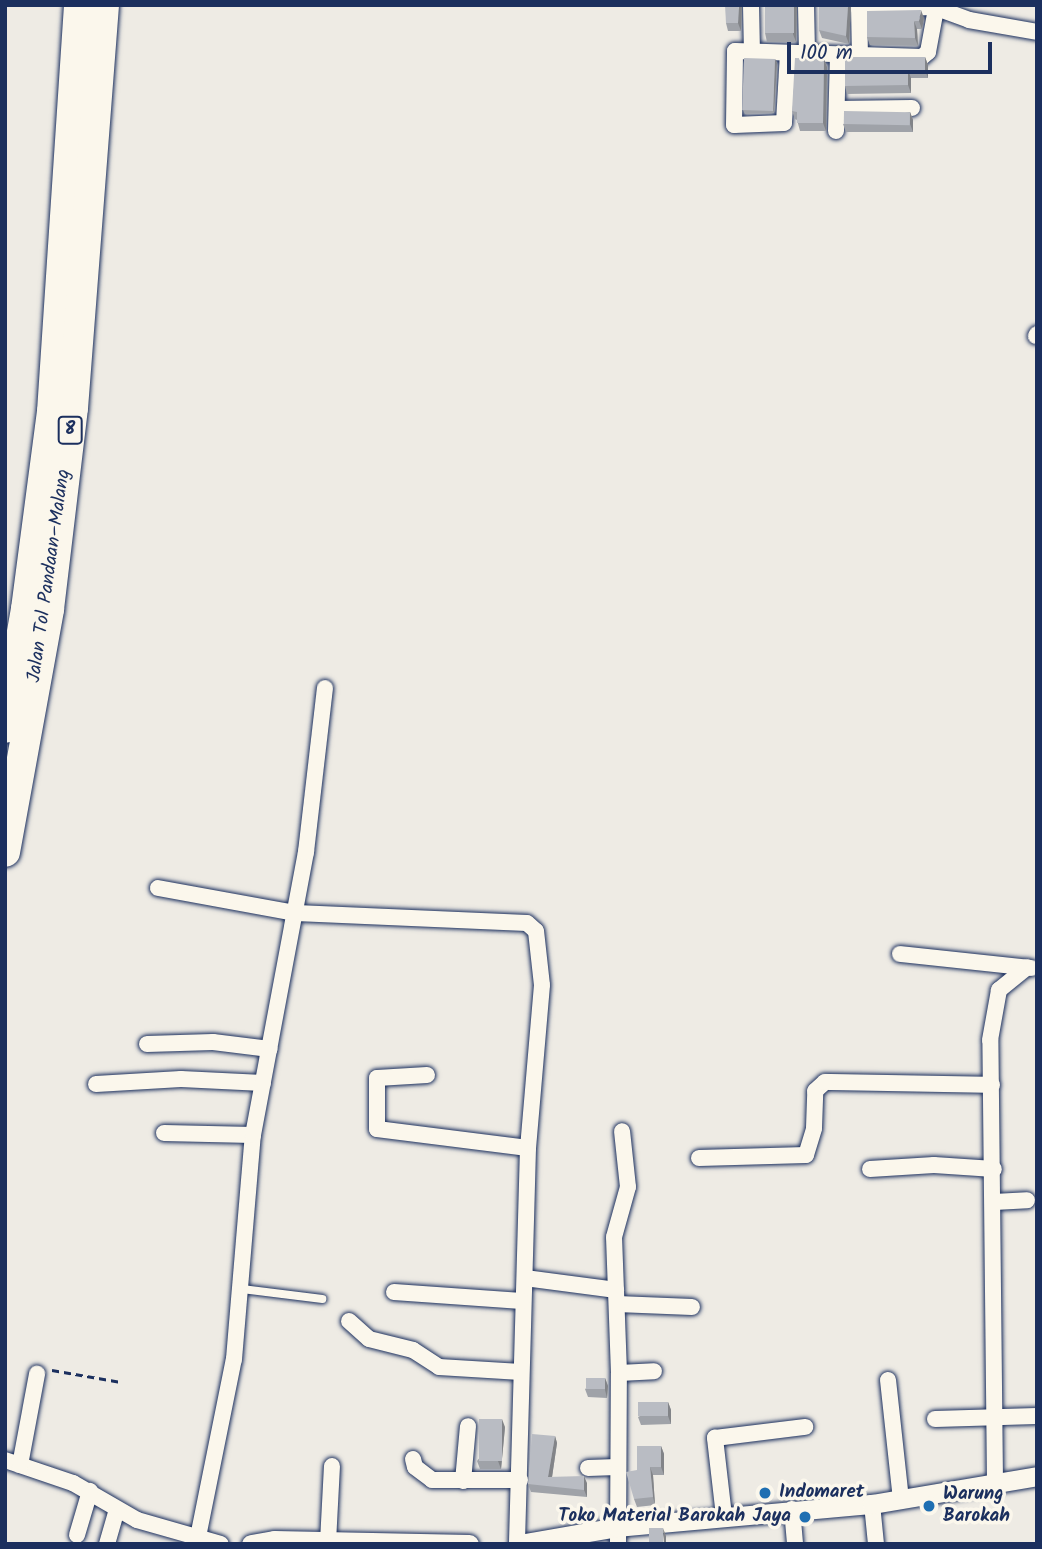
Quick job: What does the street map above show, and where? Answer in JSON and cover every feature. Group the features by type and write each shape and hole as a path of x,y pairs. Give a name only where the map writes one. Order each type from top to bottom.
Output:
{"highway":[{"name":"Jalan Tol Pandaan–Malang","path":"5,728 26,609 52,412 79,5"},
{"name":"Jalan Tol Pandaan–Malang","path":"5,852 49,609 73,408 104,5"}],"street":[{"path":"751,5 752,51"},
{"path":"806,5 807,54"},
{"path":"959,5 969,20"},
{"path":"860,57 859,7 936,9 969,20 1037,32"},
{"path":"788,53 784,124 738,127 733,121 732,54 752,51 807,54 838,56 860,57 922,57 928,52 936,9"},
{"path":"836,131 838,56"},
{"path":"837,109 912,108"},
{"path":"198,1538 234,1359 253,1135 296,912 325,688"},
{"path":"158,888 296,912 533,926 542,985 528,1148 522,1301 518,1544 617,1536 724,1516 872,1504 1037,1476"},
{"path":"900,954 1032,968"},
{"path":"995,1481 995,1202 992,1085 994,1002 999,990 1032,968"},
{"path":"147,1044 213,1042 270,1049"},
{"path":"427,1075 377,1078 377,1129 528,1148"},
{"path":"96,1084 181,1079 263,1083"},
{"path":"699,1158 806,1155 814,1128 815,1091 825,1082 992,1085"},
{"path":"617,1536 619,1373 614,1237 628,1187 622,1131"},
{"path":"164,1133 253,1135"},
{"path":"870,1169 934,1165 994,1169"},
{"path":"995,1202 1027,1200"},
{"path":"525,1278 616,1297 692,1307"},
{"path":"394,1292 522,1301"},
{"path":"348,1321 369,1339 413,1350 439,1367 522,1372"},
{"path":"619,1373 654,1371"},
{"path":"37,1374 13,1463 90,1491 117,1510 221,1544"},
{"path":"888,1380 901,1500"},
{"path":"935,1419 1037,1416"},
{"path":"463,1481 468,1426"},
{"path":"724,1516 715,1438 805,1427"},
{"path":"413,1459 415,1467 432,1480 520,1480"},
{"path":"332,1466 338,1543"},
{"path":"587,1468 617,1467"},
{"path":"77,1535 90,1491"},
{"path":"872,1504 876,1544"},
{"path":"793,1509 795,1544"},
{"path":"107,1544 117,1510"},
{"path":"251,1544 274,1540 469,1544"}],"lane":[{"path":"242,1289 322,1299"}],"path":[{"path":"37,1374 44,1368 121,1382"}],"building":[{"path":"725,5 739,5 738,23 726,23"},
{"path":"765,5 794,5 794,33 765,33"},
{"path":"819,5 848,5 846,36 819,30"},
{"path":"921,10 919,21 914,21 915,38 867,37 867,11"},
{"path":"845,57 925,57 925,70 908,70 908,85 845,86"},
{"path":"744,58 775,59 773,111 742,110"},
{"path":"795,58 824,59 823,123 797,123 797,112 792,111"},
{"path":"844,111 910,112 910,125 844,124"},
{"path":"586,1378 605,1378 605,1389 586,1389"},
{"path":"638,1402 668,1402 668,1416 638,1416"},
{"path":"479,1419 502,1419 502,1461 479,1461"},
{"path":"532,1434 555,1436 548,1477 584,1476 584,1490 528,1484"},
{"path":"637,1446 661,1446 661,1467 650,1467 653,1497 634,1499 626,1472 637,1470"},
{"path":"649,1528 663,1528 663,1544 649,1544"}],"place":[{"name":"Indomaret","path":"765,1493"},
{"name":"Warung Barokah","path":"929,1506"},
{"name":"Toko Material Barokah Jaya","path":"805,1517"}]}
